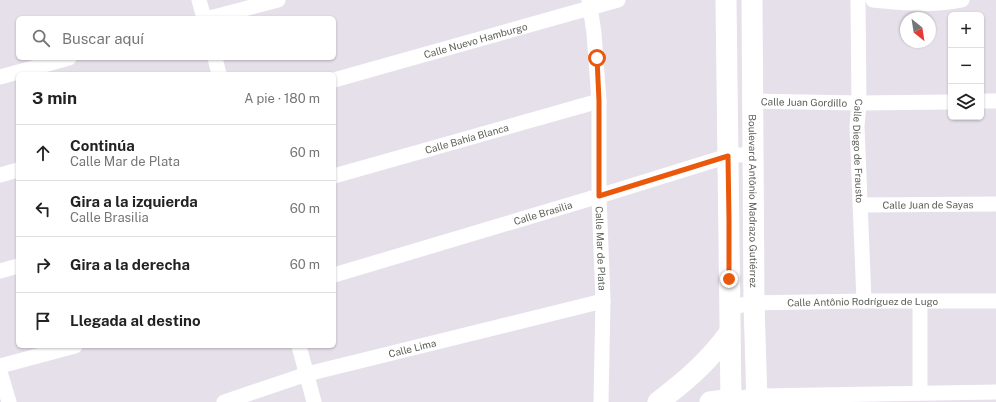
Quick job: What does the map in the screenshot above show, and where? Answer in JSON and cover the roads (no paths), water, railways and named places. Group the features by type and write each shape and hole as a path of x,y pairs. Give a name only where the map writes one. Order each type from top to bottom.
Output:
{"street":[{"path":"199,0 203,16"},
{"path":"218,16 278,0"},
{"name":"Calle Nuevo Hamburgo","path":"336,79 590,4 618,0"},
{"path":"726,0 731,400"},
{"name":"Boulevard Antônio Madrazo Gutiérrez","path":"752,0 752,154 757,399"},
{"name":"Calle Diego de Frausto","path":"858,0 859,103 857,126 864,301"},
{"path":"873,0 913,4 954,2 962,0"},
{"name":"Calle Mar de Plata","path":"590,4 597,58 599,101 599,196 603,301 601,402"},
{"path":"18,72 62,60"},
{"path":"216,60 218,72"},
{"path":"0,77 16,73"},
{"name":"Calle Bahía Blanca","path":"336,175 599,101"},
{"name":"Calle Juan Gordillo","path":"753,101 859,103 948,102"},
{"path":"984,101 996,101"},
{"name":"Calle Brasilia","path":"336,274 728,156 752,154"},
{"path":"0,175 16,171"},
{"name":"Calle Juan de Sayas","path":"861,205 996,204"},
{"path":"0,271 16,267"},
{"name":"Calle Lima","path":"224,402 307,374 603,301"},
{"name":"Calle Antônio Rodríguez de Lugo","path":"730,307 754,303 996,301"},
{"path":"920,302 920,392"},
{"path":"658,402 691,377 703,365 730,332"},
{"path":"0,366 68,348"},
{"path":"299,348 314,402"},
{"path":"0,372 9,402"},
{"path":"710,402 920,392 996,392"}]}
